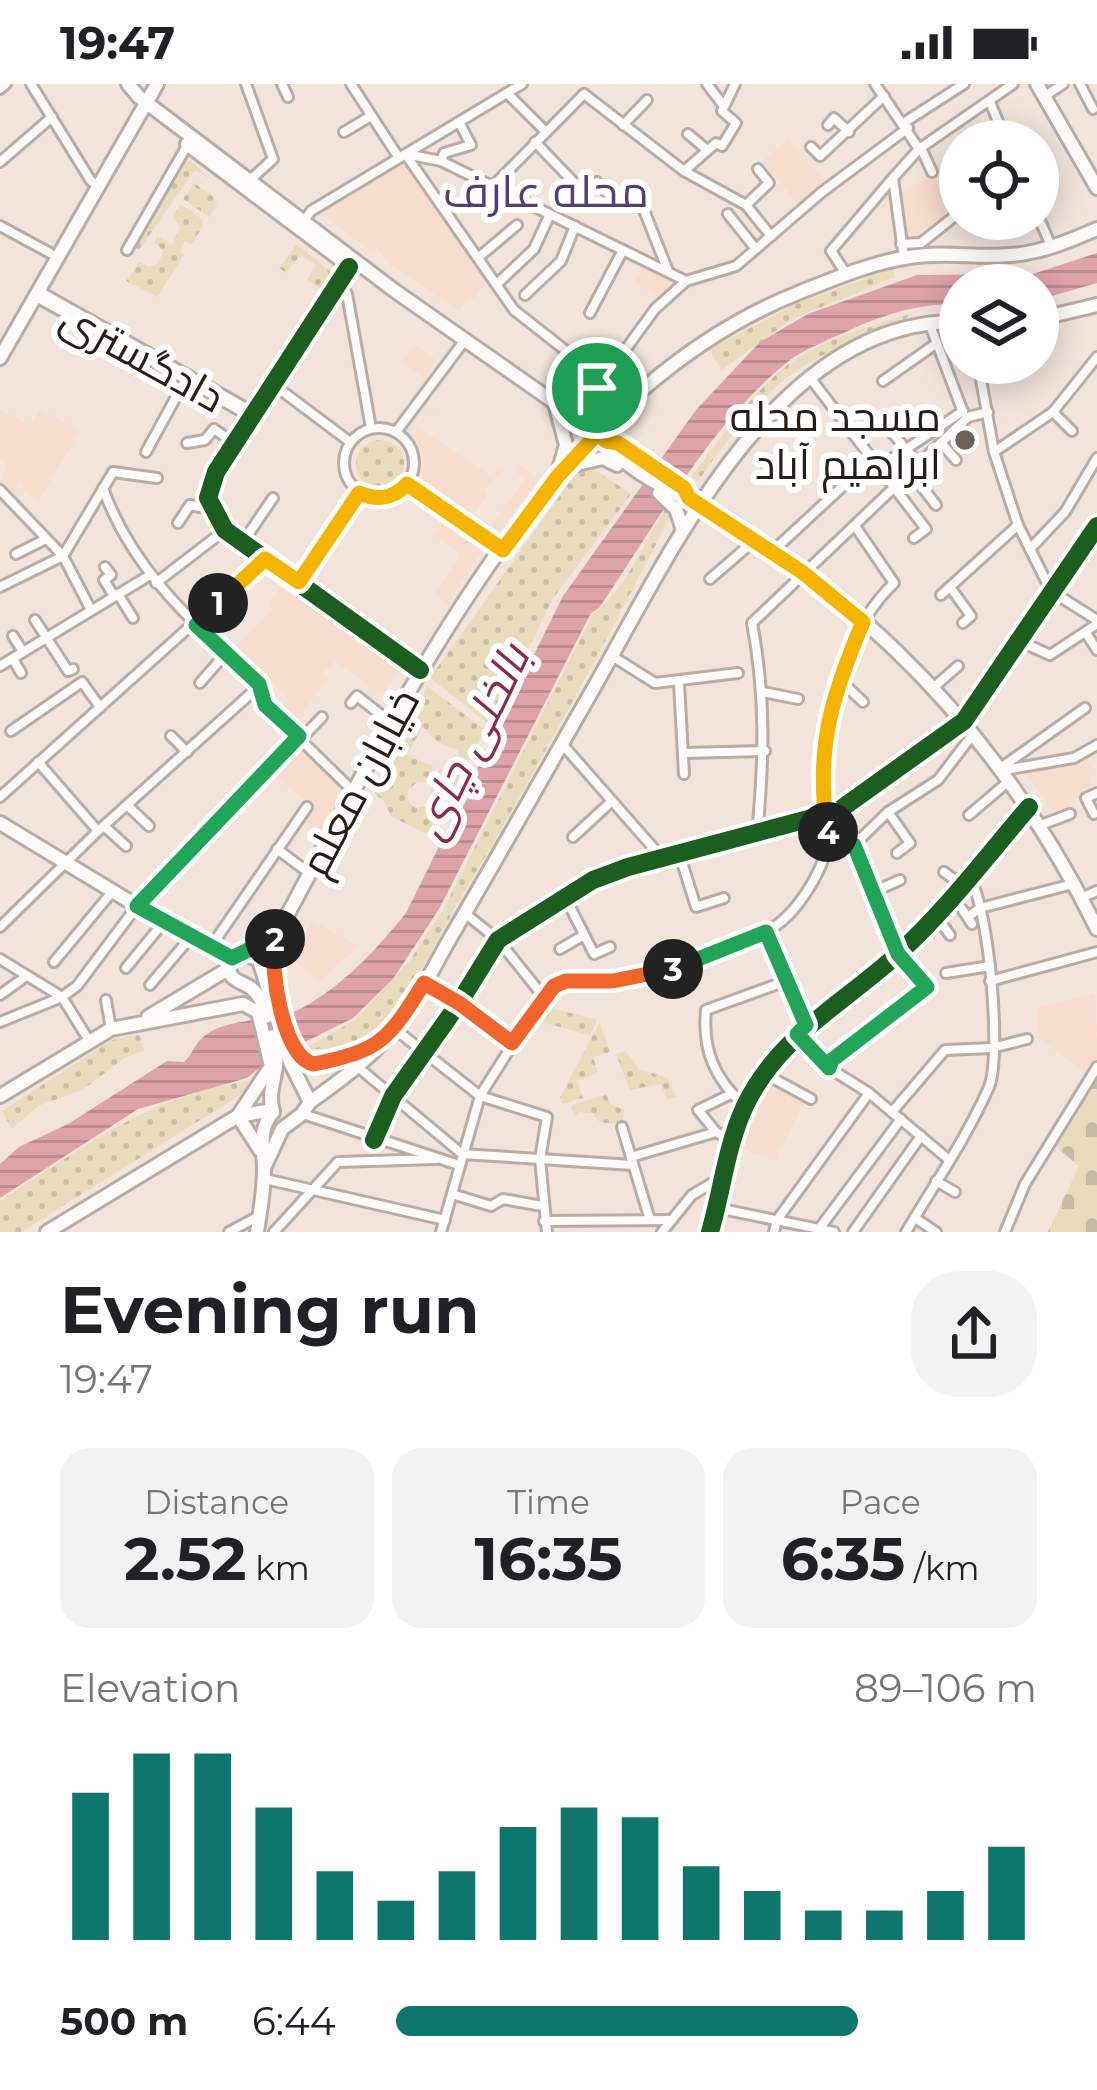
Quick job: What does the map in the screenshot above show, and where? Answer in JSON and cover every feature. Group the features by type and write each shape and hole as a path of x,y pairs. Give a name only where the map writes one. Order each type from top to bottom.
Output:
{"main road":[{"path":"128,84 141,103 355,267 602,437 618,443 630,463 685,499"},
{"path":"2,349 141,103 157,84"},
{"path":"1044,90 1097,188"},
{"path":"190,141 303,222 355,267"},
{"name":"خیابان معلم","path":"276,936 420,670 562,471 602,437 620,408 724,330 799,292 902,251 1006,256 1096,230"},
{"path":"328,301 355,267"},
{"path":"299,582 225,530 211,509 209,487 328,301 355,267"},
{"path":"1059,314 1097,304"},
{"path":"257,1232 264,1172 282,1129 359,1068 394,1029 424,983 683,530 685,499 810,378 856,349 939,323"},
{"path":"552,400 565,435 562,471 603,458 630,463 802,572 933,688 1006,772 1096,923"},
{"path":"683,530 685,499"},
{"path":"0,823 210,948 230,964 232,979 247,985 270,1009"},
{"path":"142,1021 276,936"},
{"path":"270,1009 276,936"},
{"path":"246,952 255,956 261,970 302,1111"},
{"path":"247,985 257,980 261,970"},
{"path":"0,1096 111,1029 242,1004 270,1009"},
{"path":"283,1055 314,1064 376,1048"},
{"path":"283,1055 269,1099 272,1111 279,1117 302,1111"},
{"path":"238,1116 283,1055"},
{"path":"47,1232 238,1116 272,1111"},
{"path":"264,1172 260,1150 265,1121 272,1111"},
{"path":"238,1116 260,1150"}],"street":[{"path":"32,84 95,184"},
{"path":"246,84 272,159 249,181"},
{"path":"282,84 288,97"},
{"path":"351,84 514,310 600,384 620,408"},
{"path":"303,222 311,211 522,84"},
{"path":"707,84 723,105"},
{"path":"685,171 706,149 716,143 722,146 736,123 722,111 735,84"},
{"path":"875,84 906,125 932,172"},
{"path":"602,437 588,401 655,309 686,281 736,266 906,125 964,84"},
{"path":"848,276 831,251 893,178 920,148 1013,84"},
{"path":"1044,90 1063,84"},
{"path":"1080,84 1093,109"},
{"path":"494,186 583,89 622,125 685,171 746,205 771,236"},
{"path":"507,93 546,132"},
{"path":"811,147 820,156 884,96"},
{"path":"622,125 647,100"},
{"path":"990,102 997,120"},
{"path":"344,132 371,116"},
{"path":"0,162 52,117"},
{"path":"828,125 835,118 849,132"},
{"path":"441,160 444,153 471,145 459,122"},
{"path":"688,134 706,149"},
{"path":"127,250 190,141"},
{"path":"0,142 10,154"},
{"path":"536,142 584,193 597,182 615,201 631,188 668,272"},
{"path":"402,156 441,160 686,281"},
{"path":"746,205 770,183 758,169"},
{"path":"893,178 902,251 939,229"},
{"path":"498,283 534,249 550,214"},
{"path":"728,214 755,248"},
{"path":"479,257 517,225"},
{"path":"525,296 561,261 575,226"},
{"path":"6,232 54,255"},
{"path":"1048,240 1051,246"},
{"path":"590,313 622,250"},
{"path":"342,286 371,428"},
{"name":"دادگستری","path":"37,294 253,415"},
{"path":"930,323 965,414"},
{"path":"396,432 466,340"},
{"path":"883,381 937,343"},
{"path":"994,452 1053,412 1095,359"},
{"path":"146,452 187,378"},
{"path":"810,378 926,529 914,538"},
{"path":"982,384 994,452 1018,525 1051,592 1097,622 1050,655 1019,641"},
{"path":"273,385 350,442"},
{"path":"772,551 874,464 965,414 988,412"},
{"path":"1053,412 1072,431"},
{"path":"757,835 765,751 764,692 752,623 912,474 965,414"},
{"path":"887,427 920,465"},
{"path":"371,428 396,432 405,439 415,462 407,484 380,499 359,493 343,464 350,442 371,428"},
{"path":"187,443 205,440 214,429 234,443"},
{"path":"942,444 956,460"},
{"path":"1030,549 1065,512 1097,458"},
{"path":"0,587 63,556 112,472 158,478"},
{"path":"912,474 936,505"},
{"path":"407,484 503,550"},
{"path":"103,488 116,525 153,579 259,685 265,705 353,791"},
{"path":"0,489 63,556 91,610"},
{"path":"0,489 13,496"},
{"path":"359,493 299,582 420,670"},
{"path":"178,498 211,509"},
{"path":"243,542 273,498"},
{"path":"178,524 190,505"},
{"path":"941,595 1018,525"},
{"path":"441,1232 480,1096 543,996 566,981 613,981 670,970 766,932 788,919 812,883 829,837 820,790 821,751 839,679 863,622 894,583 855,526"},
{"path":"374,1140 393,1096 498,940 593,880 838,812 964,721 1097,526"},
{"path":"0,667 116,595 153,579 225,530"},
{"path":"16,554 46,538"},
{"path":"710,579 755,540"},
{"path":"0,797 265,559"},
{"path":"105,567 111,575 104,580 134,618"},
{"path":"950,587 971,616 963,623"},
{"path":"34,620 68,671 73,668"},
{"path":"1086,633 1097,650"},
{"path":"13,636 23,652"},
{"path":"200,682 226,653"},
{"path":"612,656 655,683 738,673"},
{"path":"13,659 21,673"},
{"path":"933,688 958,666"},
{"path":"839,679 862,702"},
{"path":"11,731 82,682 100,707"},
{"path":"679,683 684,774"},
{"path":"0,927 64,862 259,685"},
{"path":"764,692 798,699"},
{"path":"351,703 357,695 390,722"},
{"path":"969,814 1006,772 1085,708"},
{"path":"0,1022 62,997 77,986 137,906 322,717"},
{"path":"854,845 888,812 938,780 974,733"},
{"path":"171,736 187,752"},
{"path":"562,744 663,859"},
{"path":"1006,772 1074,758 1097,745"},
{"path":"683,753 765,751"},
{"path":"38,762 101,828 125,846"},
{"path":"1094,814 1085,798 1097,793"},
{"path":"573,836 612,801"},
{"path":"127,806 149,826"},
{"path":"210,948 307,807"},
{"path":"710,1232 720,1179 745,1106 765,1074 806,1025 898,954 936,916 1028,807"},
{"path":"888,812 910,843 897,853"},
{"path":"1041,825 1070,814"},
{"path":"829,837 854,845 898,954 927,987 832,1060 829,1068"},
{"path":"277,849 310,874"},
{"path":"680,856 695,907 724,898"},
{"path":"906,1232 991,1082 990,966 976,887 944,872"},
{"path":"875,891 900,880"},
{"path":"967,917 980,908 1073,884"},
{"path":"1081,898 1097,891"},
{"path":"54,962 112,892"},
{"path":"565,897 594,954 610,947"},
{"path":"465,913 498,940 543,996"},
{"path":"936,916 950,935"},
{"path":"125,968 164,922"},
{"path":"766,932 806,1025"},
{"path":"560,949 584,935"},
{"path":"150,985 190,938"},
{"path":"990,981 1097,952"},
{"path":"0,959 62,997 88,1040"},
{"path":"946,973 990,966"},
{"path":"0,995 25,977"},
{"path":"745,1106 731,1094 707,1056 706,1010 786,981"},
{"path":"424,983 512,1043"},
{"path":"106,1000 111,1029"},
{"path":"394,1029 480,1096 547,1117 540,1159 547,1232"},
{"path":"797,1034 829,1068 949,1159"},
{"path":"892,1112 945,1050 992,1048 1027,1039"},
{"path":"1005,1232 1025,1184 1097,1067"},
{"path":"359,1068 462,1154 632,1161 716,1132"},
{"path":"765,1074 811,1099"},
{"path":"731,1094 698,1110 716,1132 733,1142"},
{"path":"774,1232 777,1220 869,1094"},
{"path":"302,1111 459,1166"},
{"path":"819,1229 901,1119"},
{"path":"622,1127 650,1220"},
{"path":"853,1232 921,1136"},
{"path":"274,1232 338,1162 436,1159"},
{"path":"264,1172 445,1220"},
{"path":"662,1232 692,1195 720,1179"},
{"path":"936,1181 956,1192"},
{"path":"452,1194 491,1206 503,1199 542,1206"},
{"path":"717,1208 834,1232"},
{"path":"229,1232 259,1216"},
{"path":"915,1218 936,1232"},
{"path":"544,1221 672,1220"}],"shaded area":[{"path":"789,139 826,181 799,205 763,161"},
{"path":"395,165 413,167 493,282 479,290 475,299 470,296 459,311 387,262 377,246 371,251 320,213"},
{"path":"939,169 939,222 917,237 902,237 899,195"},
{"path":"1097,253 1097,283 1059,294 1059,265"},
{"path":"644,268 673,282 660,298 634,282"},
{"path":"917,275 939,275 939,305 878,318 801,353 758,389 707,447 599,608 591,613 439,909 393,979 353,1018 269,1060 247,1078 138,1109 0,1198 0,1164 19,1147 68,1124 167,1061 184,1062 211,1031 300,1009 344,978 383,940 406,913 563,596 696,410 760,342 808,314"},
{"path":"415,345 436,360 424,377 402,363"},
{"path":"40,409 80,431 39,500 22,491 25,486 19,483 14,490 0,482 8,465 0,459 0,410 31,426"},
{"path":"430,409 440,411 477,437 441,412 438,415 430,410 418,427 491,476 498,467 504,470 484,490 488,494 475,513 469,509 466,513 420,483 424,456 413,433"},
{"path":"521,466 538,478 498,534 489,528 525,479 517,473"},
{"path":"442,525 481,553 447,603 434,594 461,555 434,534"},
{"path":"285,581 403,665 382,695 335,661 323,673 329,679 297,718 286,707 289,699 264,676 257,682 229,652 274,609 269,603"},
{"path":"301,745 346,786 319,834 302,820 311,805 272,774"},
{"path":"1086,759 1091,764 1091,788 1074,800 1077,807 1055,814 1026,774 1028,770"},
{"path":"313,921 358,946 319,981 291,961"},
{"path":"1095,993 1097,1061 1087,1074 1038,1037 1037,1008"},
{"path":"769,1079 806,1100 774,1161 739,1147"}],"green space":[{"path":"191,161 210,179 195,170 139,250 134,247 184,163"},
{"path":"194,183 214,197 217,206 209,217 183,199"},
{"path":"181,204 202,219 203,226 191,245 185,241 180,251 184,255 157,297 126,281 140,262 149,267 159,263 163,250 154,242 157,236 172,245 180,227 173,216"},
{"path":"297,244 331,272 322,290 307,280 316,265 301,255 286,273 279,268"},
{"path":"893,269 895,277 792,319 722,370 709,350 795,304"},
{"path":"919,311 791,375 747,417 698,481 691,477 749,402 789,364 835,339"},
{"path":"380,440 397,447 404,464 397,481 380,488 363,481 356,464 363,447"},
{"path":"584,462 631,494 552,600 491,726 430,678"},
{"path":"668,503 675,507 595,659 405,995 359,1041 336,1048 304,1049 355,1020 409,962 443,910 593,614 625,579"},
{"path":"427,686 485,730 465,765 459,761 458,750 438,742 423,727 408,752 399,748"},
{"path":"398,751 433,766 425,783 417,782 408,790 407,800 415,808 430,805 439,769 461,774 433,837 391,816 374,793"},
{"path":"551,1008 597,1020 590,1035 541,1022"},
{"path":"600,1022 610,1052 593,1057 598,1073 577,1081 583,1098 563,1104 560,1097"},
{"path":"139,1034 144,1050 126,1057 82,1090 38,1106 12,1129 2,1111 112,1040"},
{"path":"626,1051 639,1069 668,1078 676,1097 667,1100 661,1084 630,1090 616,1054"},
{"path":"258,1080 21,1232 0,1232 0,1201 122,1124 185,1096"},
{"path":"1097,1080 1097,1232 1048,1232 1079,1166 1055,1146"},
{"path":"606,1094 610,1104 624,1110 622,1125 600,1122 592,1113 580,1112 576,1117 571,1106"}],"cycle path":[{"path":"349,267 216,472 208,498 225,530 420,670"},
{"path":"374,1140 393,1096 498,940 593,880 838,811 964,721 1097,526"},
{"path":"710,1232 738,1123 775,1060 917,935 1029,807"}],"place":[{"name":"مسجد محله ابراهیم آباد","path":"965,440"}],"district":[{"name":"محله عارف","path":"546,190"}],"route":[{"path":"597,388 588,401 598,433 558,476 503,550 407,484 380,499 359,493 299,582 265,559 196,625 259,684 265,705 299,736 137,906 232,958 276,936 273,974 294,1052 304,1062 314,1064 376,1048 424,983 512,1043 554,986 670,970 766,932 806,1025 797,1034 808,1051 829,1068 832,1060 927,987 898,954 854,845 829,837 820,790 821,751 839,679 863,622 802,572 689,498 684,488 618,443 606,441 598,433 620,408 597,388"}],"water label":[{"name":"بالخلی چای","path":"470,741"}]}
